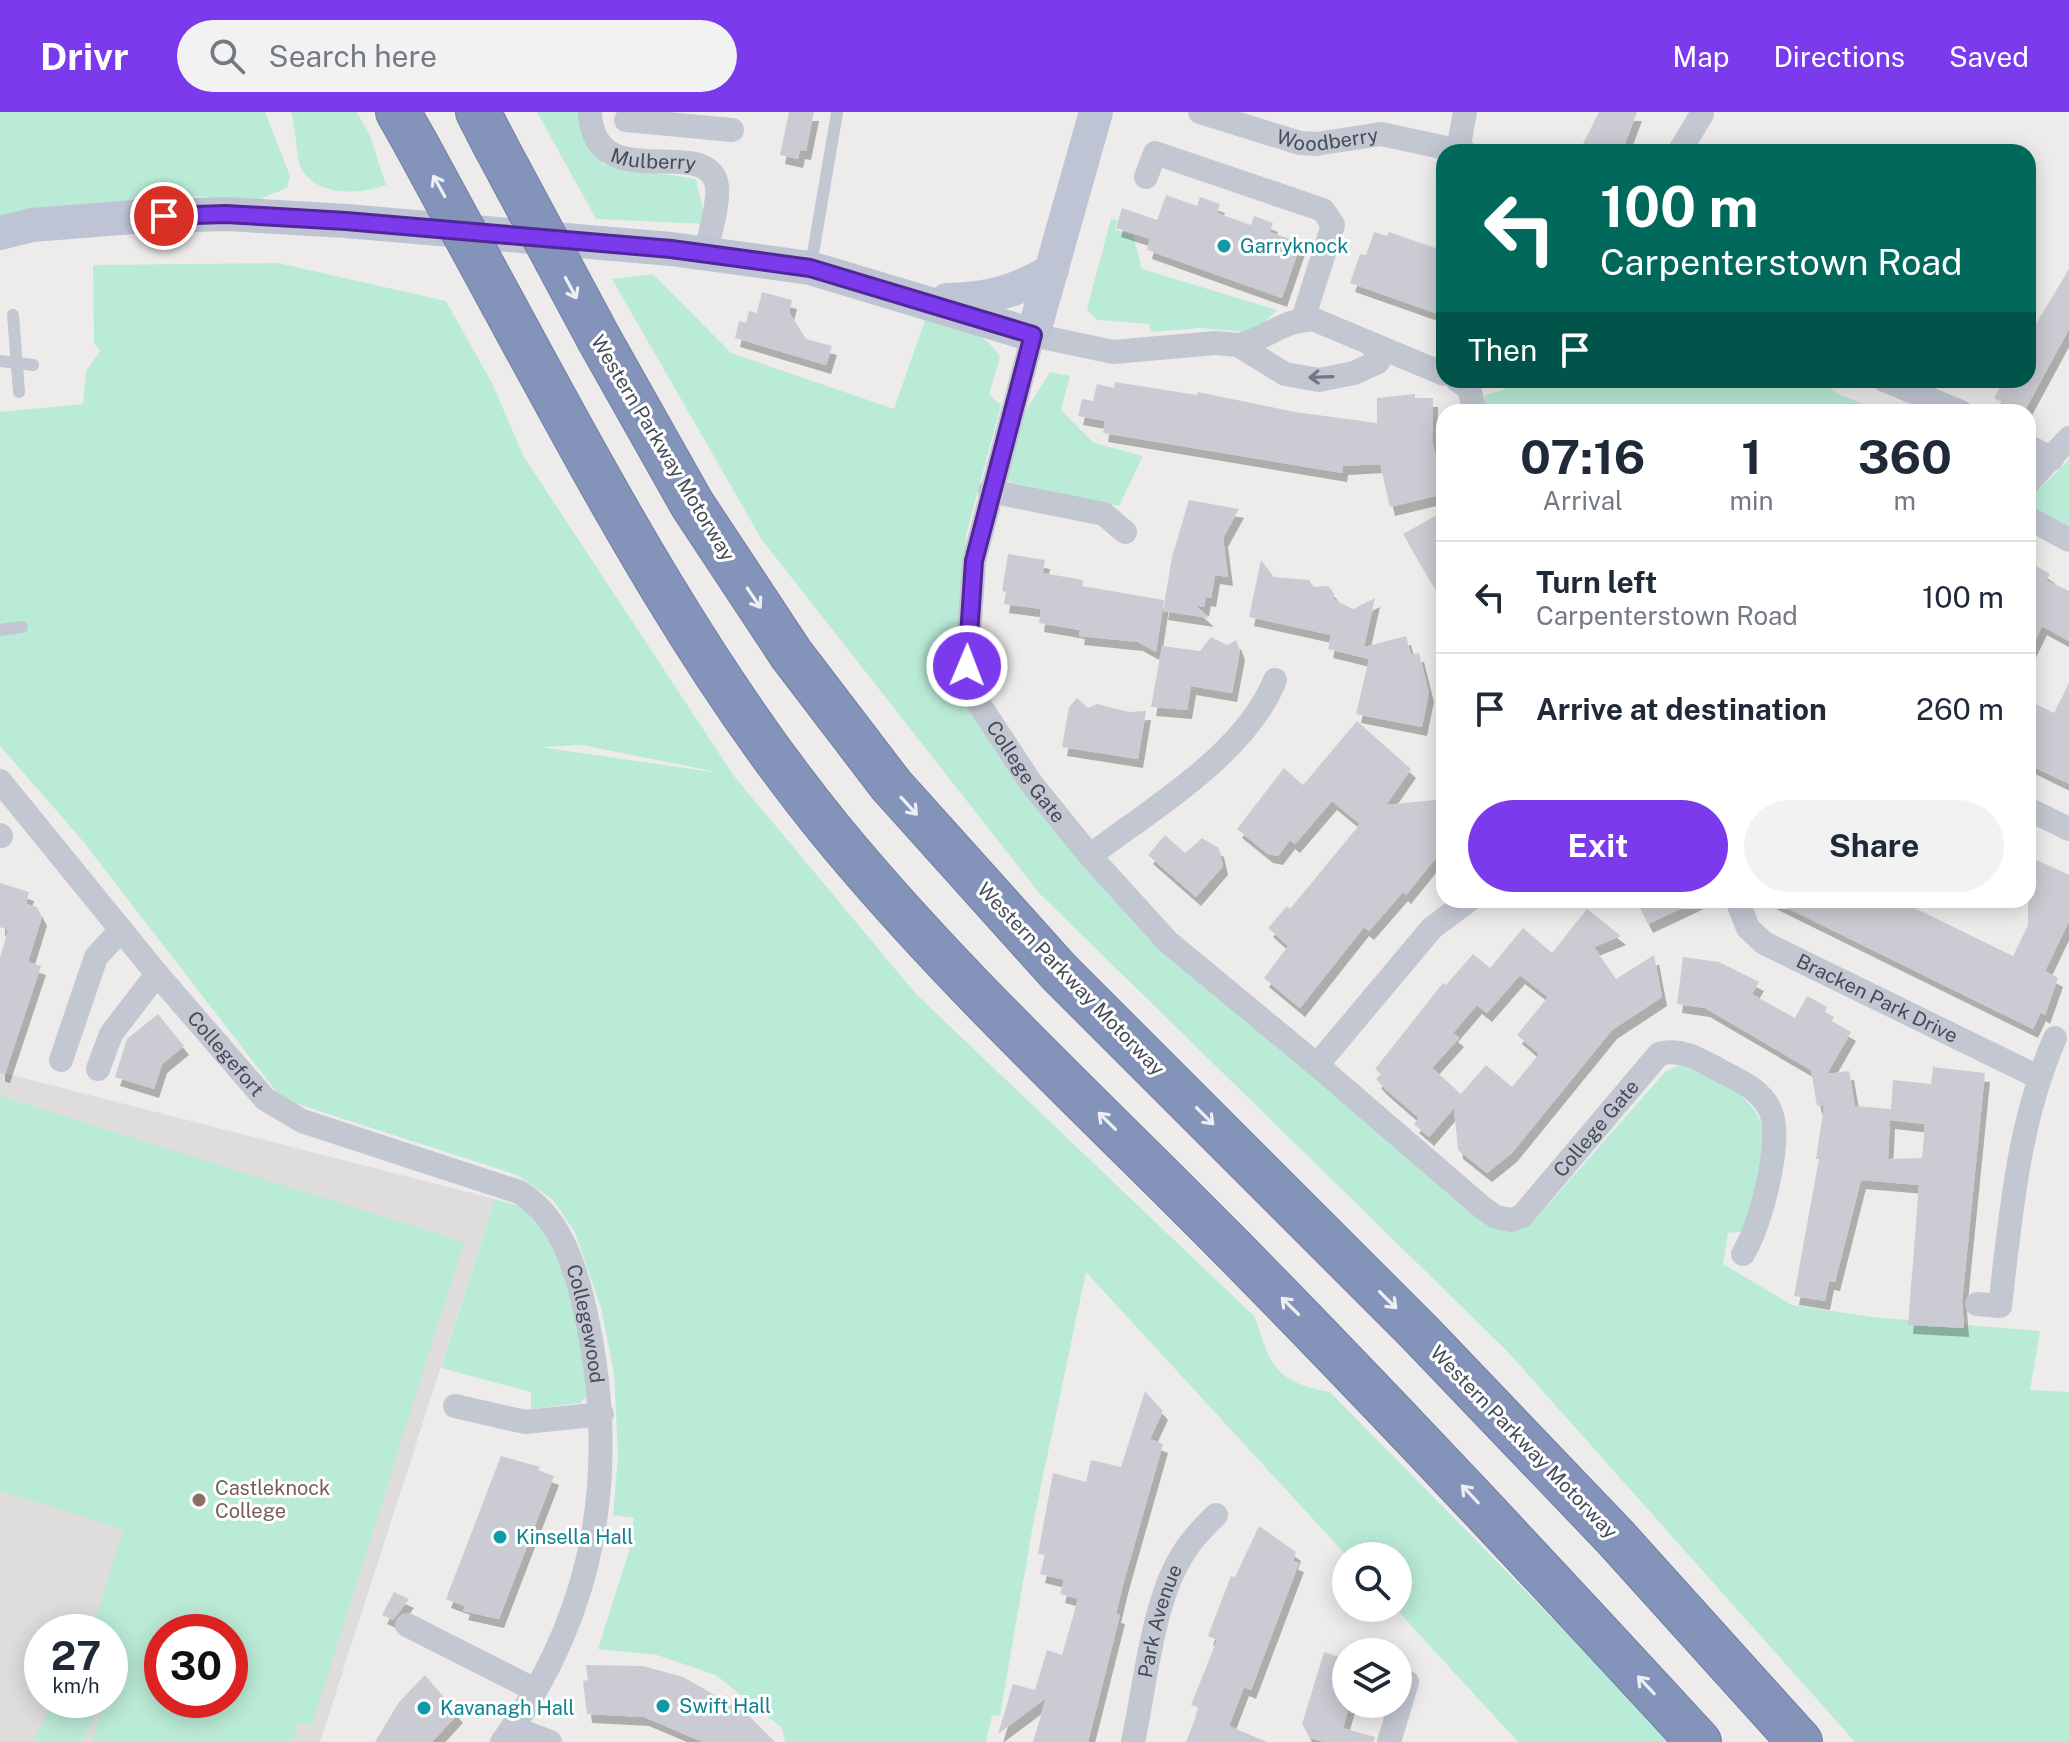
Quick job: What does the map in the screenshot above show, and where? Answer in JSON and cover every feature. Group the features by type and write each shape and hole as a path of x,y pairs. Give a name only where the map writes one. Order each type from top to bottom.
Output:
{"highway":[{"path":"406,127 626,531 725,688 832,832 971,986 1375,1393 1699,1742"},
{"name":"Western Parkway Motorway","path":"486,128 692,504 791,654 891,785 1059,972 1419,1332 1616,1538 1800,1742"}],"street":[{"name":"Mulberry","path":"590,112 590,129 603,150 619,159 684,163 700,166 710,173 717,185 706,254"},
{"path":"1033,335 1096,112"},
{"name":"Woodberry","path":"1200,112 1300,143 1316,144 1381,134 1436,146"},
{"name":"Woodberry","path":"1463,144 1465,112"},
{"path":"1684,144 1702,114"},
{"path":"626,120 732,130"},
{"path":"684,163 688,126"},
{"path":"1146,177 1155,153 1323,210 1333,225 1303,319"},
{"path":"0,233 32,225 226,214 346,221 706,254 810,268 926,300 1033,335 1113,352 1216,343 1238,345 1260,341 1276,329 1303,319 1315,320 1436,371"},
{"path":"926,300 977,300 1032,283 1052,270"},
{"name":"College Gate","path":"1033,335 974,561 967,666 975,698 1031,783 1090,856 1168,942 1317,1065 1442,1176 1496,1217 1511,1220 1522,1216 1651,1060 1671,1051 1699,1059 1760,1096 1773,1119 1764,1195 1754,1232 1743,1254"},
{"path":"1238,345 1285,374 1319,380 1354,373 1378,362 1374,345"},
{"path":"1903,388 1942,404"},
{"path":"2036,475 2069,439"},
{"path":"2036,450 2052,459"},
{"path":"990,491 1104,514 1125,532"},
{"path":"2036,522 2069,540"},
{"path":"1090,856 1237,741 1267,701 1275,680"},
{"name":"Collegefort","path":"0,781 157,974 265,1099 302,1121"},
{"path":"2036,813 2069,829"},
{"path":"1317,1065 1432,928 1459,908"},
{"name":"Bracken Park Drive","path":"1740,908 1748,928 1764,943 2038,1077"},
{"path":"61,1060 96,957 121,930"},
{"path":"98,1069 111,1034 157,974"},
{"path":"1977,1304 2000,1306 2019,1159 2038,1077 2055,1038"},
{"name":"Collegewood","path":"302,1121 493,1182 536,1203 559,1233 578,1278 602,1414 602,1469 596,1527 569,1625 507,1735 550,1742"},
{"path":"455,1406 525,1422 602,1414"},
{"name":"Park Avenue","path":"1133,1742 1158,1620 1178,1560 1192,1539 1216,1515"},
{"path":"407,1625 535,1690"},
{"path":"1389,1742 1396,1718"}],"lane":[{"path":"810,268 837,113"},
{"path":"13,315 19,392"},
{"path":"0,361 33,365"},
{"path":"0,630 22,627"}],"shaded area":[{"name":"Castleknock College","path":"0,1072 495,1199 320,1742 0,1742"}],"green space":[{"path":"0,112 265,112 290,176 287,188 255,201 194,196 151,199 84,205 0,222"},
{"path":"291,112 357,112 370,136 386,185 352,192 328,189 317,184 299,163"},
{"path":"537,112 591,112 602,164 696,179 706,224 596,219"},
{"path":"1111,219 1117,220 1115,230 1133,235 1142,269 1277,310 1254,333 1200,328 1151,332 1149,324 1097,320 1087,309"},
{"path":"278,263 446,301 492,383 524,457 734,776 916,994 1255,1317 1266,1349 1278,1370 1298,1383 1330,1392 1614,1681 1669,1742 1518,1742 1408,1622 1412,1622 1412,1542 1334,1542 1086,1272 1034,1519 1000,1716 992,1715 986,1742 785,1742 782,1728 716,1675 657,1655 598,1649 629,1551 634,1518 613,1515 618,1456 614,1373 601,1308 575,1232 553,1200 517,1175 282,1099 82,840 0,746 0,412 83,404 86,371 100,351 94,343 93,265","holes":["582,745 712,772 540,747"]},
{"path":"653,274 731,353 894,409 926,317 968,330 994,348 1000,357 989,395 1001,405 966,535 958,649 1090,856 1455,1192 1531,1224 1666,1071 1682,1064 1740,1095 1755,1111 1762,1128 1763,1147 1745,1231 1728,1233 1723,1264 1792,1305 1872,1317 2040,1331 2030,1390 2069,1392 2069,1742 1855,1742 1507,1351 1040,894 762,540 612,279"},
{"path":"1050,372 1070,376 1061,410 1094,443 1143,456 1119,506 1009,482 1003,461 1028,407"},
{"path":"1829,388 1864,404 1485,404 1485,395 1504,390"},
{"path":"2069,460 2069,529 2036,511 2036,492"},
{"name":"Castleknock College","path":"0,1096 464,1242 312,1725 299,1722 293,1742 92,1742 99,1718 128,1718 128,1614 97,1614 123,1529 0,1491"},
{"path":"495,1199 521,1207 539,1222 561,1266 590,1393 580,1403 531,1409 531,1392 441,1368"},
{"path":"45,1718 94,1718 80,1742 33,1742"}],"building":[{"path":"789,112 814,112 806,151 800,150 798,159 780,155"},
{"path":"1599,112 1637,112 1625,144 1583,144"},
{"name":"Garryknock","path":"1166,195 1197,206 1200,197 1220,204 1217,213 1251,225 1254,216 1273,223 1270,232 1301,243 1282,298 1147,250 1150,239 1116,228 1122,208 1157,220"},
{"path":"1374,232 1387,236 1389,232 1436,248 1436,313 1350,283 1360,254 1366,255"},
{"path":"2069,269 2069,329 2028,404 2005,404 1994,398 2000,388 2036,388 2036,324"},
{"path":"762,292 792,300 789,312 806,339 832,346 826,365 735,338 739,321 746,323 749,311 757,313"},
{"path":"1115,382 1197,395 1198,392 1295,412 1377,423 1377,398 1415,394 1415,398 1433,398 1436,496 1390,507 1380,464 1343,466 1342,473 1103,433 1105,421 1078,416 1082,399 1093,401 1097,384 1114,388"},
{"path":"1189,500 1239,509 1223,538 1228,577 1215,575 1211,598 1206,597 1204,607 1195,605 1209,618 1163,611 1172,557"},
{"path":"1436,515 1436,590 1403,534"},
{"path":"1008,554 1045,560 1043,573 1083,580 1082,586 1164,600 1156,652 1138,642 1079,636 1080,630 1039,623 1041,609 1004,604 1006,592 1002,591"},
{"path":"1261,560 1274,577 1309,580 1314,587 1328,586 1334,593 1333,599 1353,609 1375,598 1364,647 1406,636 1411,655 1419,653 1429,693 1422,727 1356,714 1369,659 1328,649 1331,635 1249,617"},
{"path":"2036,566 2050,574 2046,580 2069,591 2069,641 2042,626 2036,638"},
{"path":"1211,637 1227,645 1236,640 1240,651 1232,693 1191,686 1187,710 1151,707 1162,646 1200,651"},
{"path":"2069,683 2069,784 2036,768 2036,704 2054,713"},
{"path":"1077,698 1088,708 1097,704 1129,712 1146,711 1138,759 1062,747 1069,707"},
{"path":"1357,721 1411,769 1386,805 1436,800 1436,858 1406,895 1403,892 1369,931 1364,927 1300,1008 1264,978 1288,946 1268,928 1287,906 1290,909 1360,824 1332,801 1295,844 1290,840 1278,856 1268,854 1237,829 1284,768 1303,785"},
{"path":"1165,835 1185,853 1202,838 1219,848 1223,866 1196,897 1148,855"},
{"path":"2036,860 2069,875 2069,921 2045,971 2058,978 2045,1015 2041,1012 2033,1029 1787,908 1914,908 2013,956 2028,925 2028,908 2036,908"},
{"path":"0,883 29,892 26,904 37,907 42,917 28,962 41,966 5,1074 0,1073 0,958 8,930 0,927"},
{"path":"1640,908 1682,908 1648,924"},
{"path":"1587,909 1621,936 1594,947 1616,979 1654,955 1662,997 1612,1030 1512,1153 1487,1173 1458,1150 1454,1108 1429,1137 1414,1124 1419,1118 1376,1079 1381,1074 1375,1069 1443,983 1446,985 1473,954 1490,968 1523,928 1552,953","holes":["1520,975 1548,997 1517,1035 1539,1054 1512,1087 1486,1065 1461,1094 1432,1068 1459,1038 1453,1033 1477,1005 1487,1013"]},
{"path":"1683,957 1719,962 1759,982 1752,994 1795,1018 1807,996 1827,1007 1825,1012 1834,1017 1832,1021 1851,1032 1827,1074 1849,1071 1855,1106 1891,1109 1893,1080 1931,1084 1933,1067 1985,1073 1962,1302 1964,1328 1908,1325 1919,1185 1861,1180 1835,1282 1829,1281 1825,1301 1794,1296 1819,1159 1816,1159 1824,1105 1817,1106 1811,1070 1705,1008 1677,1004","holes":["1890,1120 1925,1124 1922,1158 1888,1159"]},
{"path":"158,1014 184,1046 162,1064 154,1089 115,1077 127,1039"},
{"path":"1145,1391 1163,1411 1150,1439 1163,1444 1124,1581 1116,1614 1120,1615 1088,1742 1033,1742 1046,1698 998,1734 1013,1684 1035,1690 1047,1650 1062,1655 1078,1599 1060,1594 1064,1580 1040,1574 1045,1555 1038,1554 1053,1473 1086,1482 1091,1460 1121,1467"},
{"name":"Kinsella Hall","path":"501,1456 540,1467 538,1470 554,1476 499,1619 463,1611 465,1606 446,1599"},
{"path":"1259,1526 1296,1552 1293,1561 1299,1563 1251,1690 1244,1687 1229,1726 1267,1742 1186,1742 1199,1708 1191,1705 1217,1640 1208,1636 1231,1576 1235,1577"},
{"path":"394,1592 409,1599 393,1620 382,1615"},
{"path":"1324,1652 1332,1655 1332,1718 1346,1718 1343,1728 1375,1737 1374,1742 1325,1742 1310,1738 1302,1724"},
{"name":"Swift Hall","path":"586,1665 643,1666 683,1677 746,1713 775,1742 703,1742 644,1717 587,1714 583,1681 588,1680"},
{"name":"Kavanagh Hall","path":"425,1675 458,1714 432,1742 375,1742 399,1702"}],"place":[{"name":"Garryknock","path":"1224,246"},
{"name":"Castleknock College","path":"199,1500"},
{"name":"Kinsella Hall","path":"500,1537"},
{"name":"Swift Hall","path":"663,1706"},
{"name":"Kavanagh Hall","path":"424,1708"}],"route":[{"path":"164,216 226,214 346,221 671,249 810,268 926,300 1033,335 974,561 967,666"}]}
